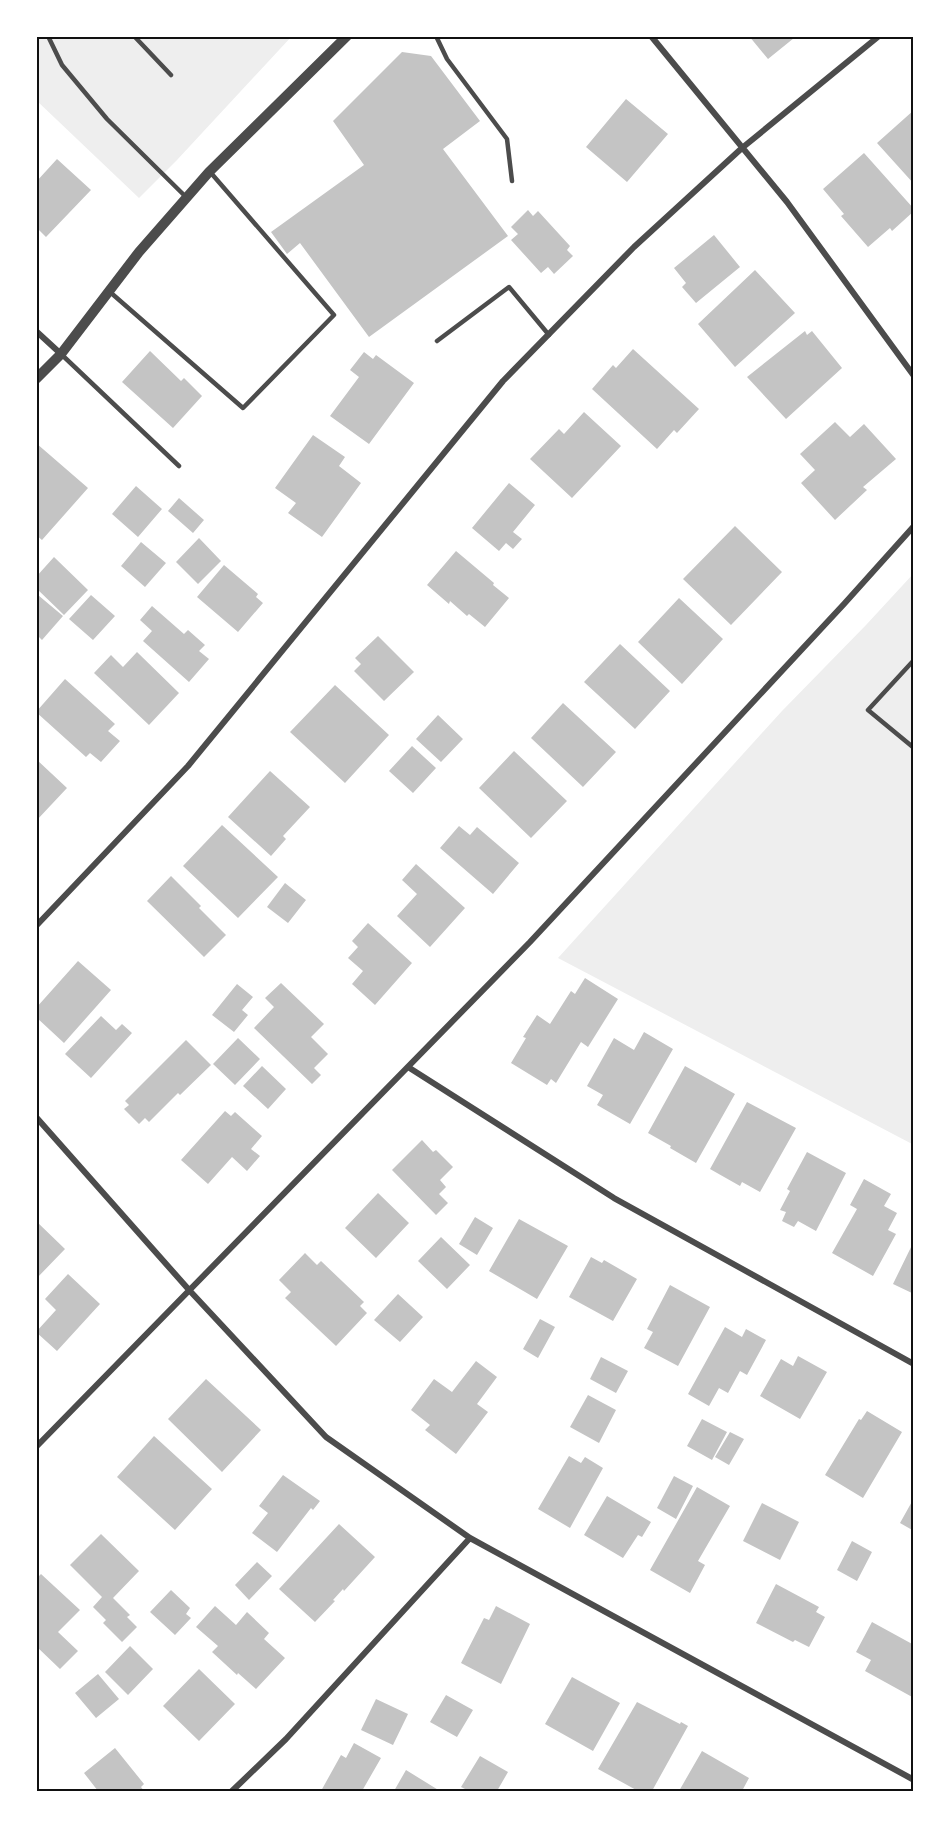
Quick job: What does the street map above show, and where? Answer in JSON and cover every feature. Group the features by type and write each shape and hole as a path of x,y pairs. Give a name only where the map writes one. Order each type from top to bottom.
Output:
{"street":[{"path":"36,379 61,354 139,252 209,172 347,36"},
{"path":"651,36 787,202 914,376"},
{"path":"36,926 188,766 503,381 634,247 742,148 879,36"},
{"path":"36,331 61,354"},
{"path":"36,1447 530,942 914,526"},
{"path":"408,1067 614,1198 914,1364"},
{"path":"36,1116 190,1291 326,1437 470,1538 914,1780"},
{"path":"232,1791 286,1739 470,1538"}],"lane":[{"path":"48,36 62,65 107,119 187,198"},
{"path":"134,36 171,75"},
{"path":"436,36 447,59 507,139 512,181"},
{"path":"110,292 243,408 334,315 209,172"},
{"path":"436,341 508,287 549,335"},
{"path":"61,354 179,466"},
{"path":"914,660 868,710 914,748"}],"shaded area":[{"path":"36,36 292,36 139,198 36,100"},
{"path":"914,573 914,1145 558,958 782,711"}],"building":[{"path":"749,36 792,36 794,38 768,59"},
{"path":"402,52 431,56 480,121 443,149 508,236 369,337 300,243 287,254 271,232 364,165 333,121"},
{"path":"626,99 668,134 627,182 586,147"},
{"path":"914,110 914,184 877,143"},
{"path":"864,153 914,209 892,231 890,228 868,247 841,216 844,214 823,189"},
{"path":"57,159 91,190 46,237 36,227 36,182"},
{"path":"528,210 533,216 538,211 570,246 567,250 573,256 554,274 548,267 541,273 511,240 518,234 511,227"},
{"path":"714,235 740,267 696,303 682,287 686,283 674,268"},
{"path":"755,270 795,313 735,367 698,324"},
{"path":"805,331 807,335 812,331 842,368 786,419 747,377"},
{"path":"633,349 699,409 677,433 674,430 657,449 592,389 613,365 616,368"},
{"path":"150,351 181,381 184,378 202,396 173,428 122,382"},
{"path":"364,352 373,359 376,355 414,383 369,444 330,416 359,377 350,370"},
{"path":"584,412 621,446 572,498 530,459 559,429 564,434"},
{"path":"835,422 850,437 864,424 896,459 863,487 867,490 835,520 801,483 815,470 800,454"},
{"path":"313,435 345,457 339,466 361,483 322,537 288,513 296,503 275,488"},
{"path":"36,443 88,488 42,540 36,535"},
{"path":"509,483 535,505 513,532 522,539 513,549 506,543 499,551 472,528"},
{"path":"136,486 162,509 138,537 112,514"},
{"path":"179,498 204,520 193,533 168,511"},
{"path":"735,526 782,572 731,625 683,579"},
{"path":"199,538 221,561 198,584 176,562"},
{"path":"141,542 166,563 145,587 121,566"},
{"path":"456,551 509,598 485,627 469,614 467,616 450,601 449,604 427,585"},
{"path":"54,557 88,590 64,615 36,588 36,577"},
{"path":"224,565 258,594 256,597 263,603 238,632 197,597"},
{"path":"38,595 63,616 42,640 36,634 36,598"},
{"path":"91,595 115,616 93,640 69,619"},
{"path":"679,598 723,639 682,684 638,642"},
{"path":"152,606 184,634 188,630 205,645 199,651 209,659 189,682 143,641 152,631 140,620"},
{"path":"378,636 414,672 384,701 354,671 361,664 355,658"},
{"path":"620,644 670,691 635,729 584,682"},
{"path":"137,652 179,693 149,725 94,673 111,655 123,667"},
{"path":"65,679 115,724 108,731 120,741 101,762 90,753 86,757 36,712"},
{"path":"335,685 389,735 345,783 290,732"},
{"path":"563,703 616,752 583,787 531,738"},
{"path":"438,715 463,739 441,762 416,739"},
{"path":"412,746 436,768 413,793 389,771"},
{"path":"514,751 567,801 531,838 479,788"},
{"path":"36,759 67,788 36,821"},
{"path":"270,771 310,807 283,836 286,839 271,856 228,817"},
{"path":"222,825 278,877 238,918 183,866"},
{"path":"459,826 470,835 477,827 519,863 493,894 440,848"},
{"path":"416,864 465,908 430,947 397,916 417,894 402,880"},
{"path":"171,876 226,935 204,957 147,901"},
{"path":"285,883 306,900 288,923 267,907"},
{"path":"368,923 412,963 375,1005 352,984 363,971 348,958 358,947 352,941"},
{"path":"78,961 111,990 64,1043 36,1017 36,1008"},
{"path":"585,978 618,999 588,1047 581,1042 556,1083 551,1079 547,1085 511,1063 526,1038 523,1037 537,1015 550,1024 571,991 575,994"},
{"path":"281,983 324,1024 311,1037 328,1054 314,1068 321,1075 312,1084 254,1028 274,1007 265,998"},
{"path":"237,984 253,997 242,1010 248,1015 234,1032 212,1015"},
{"path":"101,1016 116,1030 122,1024 132,1033 91,1078 65,1054"},
{"path":"644,1032 673,1049 630,1124 597,1105 603,1095 587,1086 614,1038 634,1050"},
{"path":"238,1038 260,1059 235,1085 213,1064"},
{"path":"186,1040 211,1065 149,1122 145,1118 139,1124 124,1109 129,1105 125,1101"},
{"path":"262,1066 286,1089 268,1109 243,1086"},
{"path":"685,1066 735,1094 696,1163 648,1133"},
{"path":"747,1102 796,1128 760,1192 742,1182 740,1186 710,1169"},
{"path":"225,1111 231,1116 235,1112 262,1136 251,1149 260,1156 247,1171 232,1157 208,1184 181,1160"},
{"path":"422,1140 433,1152 436,1150 453,1167 440,1180 446,1187 439,1194 448,1203 436,1215 392,1170"},
{"path":"807,1152 846,1173 816,1231 798,1221 794,1227 782,1221 786,1212 780,1210 790,1191 787,1189"},
{"path":"864,1179 891,1194 884,1206 897,1213 888,1230 896,1234 873,1276 832,1253 857,1209 850,1205"},
{"path":"378,1193 409,1223 376,1258 345,1228"},
{"path":"475,1217 493,1228 477,1255 459,1244"},
{"path":"519,1219 568,1246 537,1299 489,1271"},
{"path":"36,1221 65,1249 36,1279"},
{"path":"441,1237 470,1265 447,1289 418,1261"},
{"path":"914,1241 914,1294 893,1284"},
{"path":"305,1253 317,1265 321,1261 364,1302 360,1306 367,1313 336,1346 285,1298 291,1292 279,1280"},
{"path":"591,1257 602,1263 604,1260 637,1279 613,1321 569,1297"},
{"path":"68,1274 100,1304 57,1351 36,1332 56,1310 45,1299"},
{"path":"670,1285 710,1307 678,1366 644,1348 653,1332 647,1329"},
{"path":"398,1294 423,1317 400,1342 374,1320"},
{"path":"540,1319 555,1327 538,1358 523,1349"},
{"path":"725,1327 742,1337 746,1329 766,1340 747,1375 740,1371 728,1393 719,1388 709,1406 688,1394"},
{"path":"798,1356 827,1372 800,1419 760,1396 781,1359 793,1366"},
{"path":"601,1357 628,1371 616,1393 590,1379"},
{"path":"476,1361 497,1377 477,1404 488,1412 456,1454 425,1430 430,1425 411,1410 434,1379 452,1392"},
{"path":"206,1379 261,1430 222,1472 168,1419"},
{"path":"588,1395 616,1410 599,1443 570,1427"},
{"path":"867,1411 902,1432 863,1498 825,1475 859,1419 861,1420"},
{"path":"702,1419 727,1432 712,1460 687,1446"},
{"path":"730,1432 744,1439 729,1465 715,1457"},
{"path":"154,1436 212,1489 175,1530 117,1477"},
{"path":"569,1456 581,1463 585,1457 603,1468 570,1528 538,1509"},
{"path":"283,1475 320,1501 313,1510 311,1508 277,1552 252,1533 268,1513 259,1506"},
{"path":"674,1476 693,1486 676,1519 657,1508"},
{"path":"697,1487 730,1506 698,1561 705,1565 690,1593 650,1570"},
{"path":"607,1496 651,1522 642,1537 638,1535 623,1558 584,1535"},
{"path":"914,1498 914,1531 900,1523"},
{"path":"762,1503 799,1522 780,1560 743,1541"},
{"path":"339,1524 375,1557 344,1591 343,1589 315,1622 279,1589"},
{"path":"101,1534 139,1571 113,1598 130,1615 127,1617 137,1627 122,1642 103,1623 106,1620 93,1607 102,1597 70,1565"},
{"path":"852,1541 872,1552 857,1581 837,1570"},
{"path":"257,1562 272,1576 249,1600 235,1585"},
{"path":"41,1574 80,1610 58,1632 78,1651 60,1669 36,1646 36,1579"},
{"path":"776,1584 819,1607 816,1612 825,1617 809,1647 795,1640 793,1642 756,1623"},
{"path":"171,1590 190,1608 186,1614 191,1618 175,1635 150,1612"},
{"path":"215,1606 236,1625 247,1612 269,1633 264,1639 285,1658 256,1689 212,1652 218,1646 196,1627"},
{"path":"496,1606 530,1624 501,1684 461,1663 484,1618 489,1620"},
{"path":"872,1622 914,1645 914,1698 865,1671 871,1660 856,1652"},
{"path":"130,1646 153,1669 128,1695 105,1672"},
{"path":"199,1669 235,1704 199,1741 163,1706"},
{"path":"98,1674 119,1699 96,1718 75,1693"},
{"path":"572,1677 620,1703 593,1751 545,1724"},
{"path":"446,1695 473,1710 457,1737 430,1722"},
{"path":"376,1699 408,1714 393,1745 361,1730"},
{"path":"637,1702 688,1726 652,1791 638,1791 598,1769"},
{"path":"354,1743 381,1758 362,1791 321,1791 341,1755 346,1758"},
{"path":"115,1748 144,1784 141,1787 144,1791 98,1791 84,1773"},
{"path":"702,1751 749,1778 742,1791 679,1791"},
{"path":"480,1756 508,1772 497,1791 469,1791 461,1787"},
{"path":"406,1770 440,1791 394,1791"}]}
